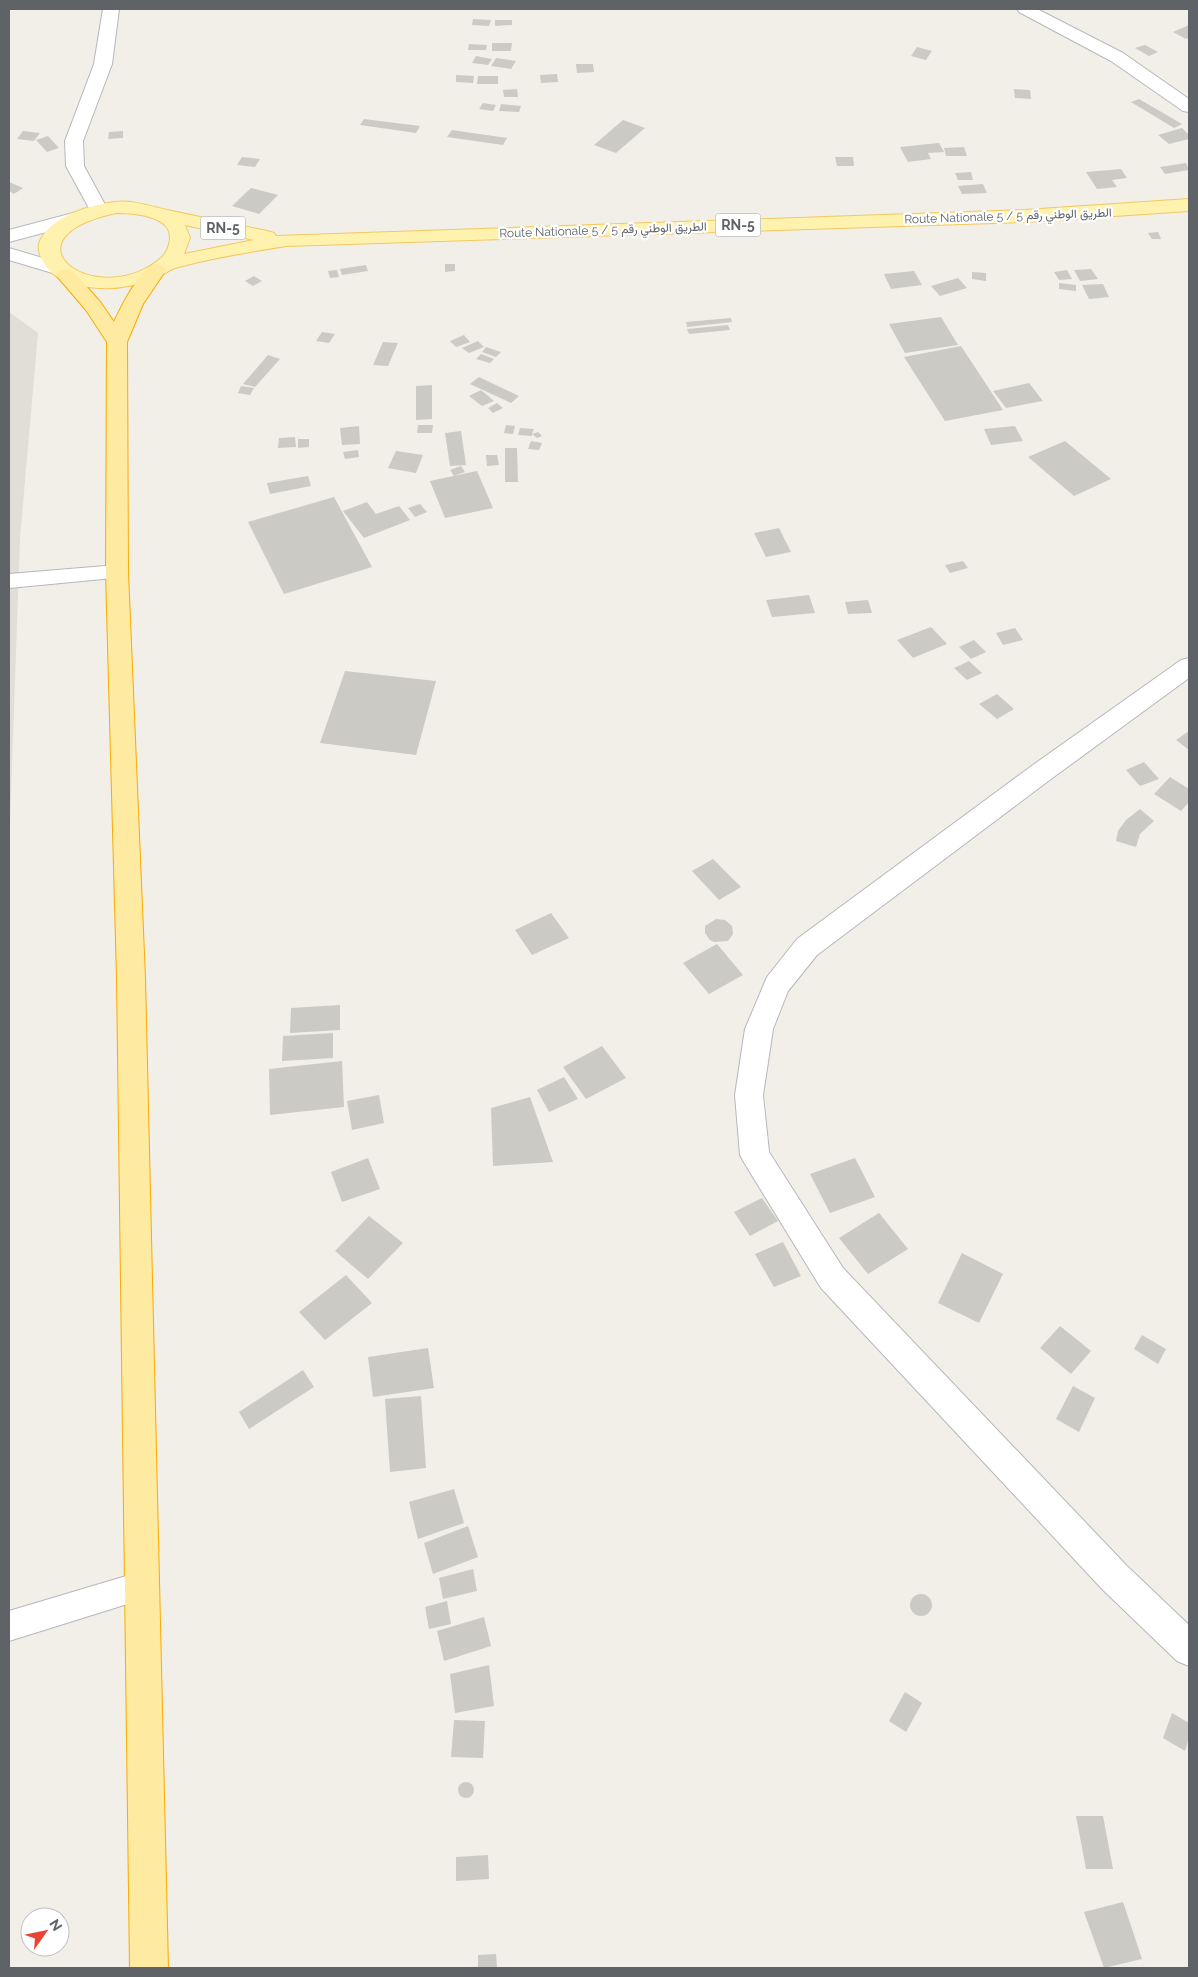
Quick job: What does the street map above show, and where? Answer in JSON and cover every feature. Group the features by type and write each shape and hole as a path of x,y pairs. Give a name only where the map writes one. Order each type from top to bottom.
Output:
{"highway":[{"path":"149,1968 131,978 117,572 116,342 131,305 160,268"},
{"path":"61,272 94,307 116,342"}],"main road":[{"name":"Route Nationale 5 / الطريق الوطني رقم 5","path":"286,240 1025,216 1189,205"},
{"path":"132,207 161,214 175,224 180,238 177,252 160,268 139,277 120,282 91,282 61,272 48,256 49,243 58,230 73,219 99,210 132,207"},
{"name":"RN-5","path":"161,214 286,240"},
{"name":"RN-5","path":"160,268 212,253 286,240"}],"street":[{"path":"99,210 75,166 74,141 103,64 111,9"},
{"path":"1025,9 1117,57 1189,107"},
{"path":"9,236 73,219"},
{"path":"9,254 61,272"},
{"path":"1189,666 807,946 777,986 758,1030 749,1095 755,1155 832,1278 1115,1578 1189,1649"}],"lane":[{"path":"9,581 117,572"},
{"path":"9,1626 143,1586"}],"shaded area":[{"path":"9,312 38,333 20,538 9,853"}],"building":[{"path":"473,19 491,20 489,26 472,25"},
{"path":"495,20 512,20 512,25 495,26"},
{"path":"1189,25 1189,38 1186,39 1173,32"},
{"path":"492,43 512,43 511,51 492,51"},
{"path":"469,44 487,45 486,50 468,50"},
{"path":"1145,45 1158,52 1149,56 1135,48"},
{"path":"917,47 932,51 926,60 911,56"},
{"path":"476,56 492,59 488,65 472,63"},
{"path":"496,58 516,61 511,69 491,66"},
{"path":"576,64 593,64 594,72 577,73"},
{"path":"557,74 558,82 541,83 540,75"},
{"path":"456,75 474,76 473,83 456,82"},
{"path":"478,76 498,76 498,84 477,84"},
{"path":"517,89 518,97 504,97 503,90"},
{"path":"1014,89 1030,90 1031,99 1015,98"},
{"path":"1139,99 1182,124 1174,128 1131,102"},
{"path":"483,103 496,105 493,111 479,109"},
{"path":"501,104 521,106 519,112 499,111"},
{"path":"364,119 420,126 416,133 360,125"},
{"path":"623,120 645,128 616,153 594,145"},
{"path":"1182,128 1189,135 1189,139 1169,144 1158,135"},
{"path":"452,130 507,138 503,145 447,137"},
{"path":"23,131 40,133 34,141 17,139"},
{"path":"123,131 123,138 108,139 109,132"},
{"path":"48,136 59,148 47,152 36,140"},
{"path":"939,143 944,152 928,153 931,159 908,162 900,147"},
{"path":"964,147 967,156 946,156 944,148"},
{"path":"242,157 260,159 255,167 237,165"},
{"path":"835,157 853,157 854,166 837,166"},
{"path":"1186,163 1189,170 1165,174 1160,167"},
{"path":"1121,169 1127,178 1112,180 1117,187 1097,189 1086,172"},
{"path":"971,172 973,180 958,180 955,173"},
{"path":"9,182 23,188 14,194 9,191"},
{"path":"983,184 987,193 962,194 958,186"},
{"path":"251,188 278,195 259,214 232,206"},
{"path":"1158,232 1161,239 1152,239 1148,233"},
{"path":"445,264 455,264 455,271 445,272"},
{"path":"366,265 368,271 342,275 340,269"},
{"path":"1091,269 1098,279 1080,281 1074,270"},
{"path":"337,270 339,277 330,278 328,271"},
{"path":"1067,270 1072,279 1059,280 1054,272"},
{"path":"914,271 922,285 891,289 884,274"},
{"path":"972,272 986,273 986,281 972,279"},
{"path":"254,276 262,281 253,286 245,281"},
{"path":"958,278 967,288 940,296 931,286"},
{"path":"1059,283 1076,285 1076,291 1059,289"},
{"path":"1103,284 1109,297 1089,299 1082,285"},
{"path":"941,317 958,345 905,353 889,324"},
{"path":"731,318 732,322 687,327 686,322"},
{"path":"728,325 730,330 689,334 687,329"},
{"path":"322,332 335,334 329,343 316,341"},
{"path":"464,335 470,342 456,347 450,341"},
{"path":"478,341 484,347 469,353 462,348"},
{"path":"383,342 398,343 388,366 373,365"},
{"path":"961,346 1003,410 945,421 904,357"},
{"path":"486,347 501,352 496,357 482,352"},
{"path":"481,354 494,359 490,363 476,359"},
{"path":"268,355 280,359 255,387 243,384"},
{"path":"479,377 519,396 511,403 470,384"},
{"path":"1029,383 1043,401 1006,408 993,391"},
{"path":"432,385 432,419 416,420 416,386"},
{"path":"241,386 254,388 250,395 238,393"},
{"path":"481,390 494,401 482,406 469,396"},
{"path":"497,403 503,408 493,413 488,408"},
{"path":"418,425 433,425 432,433 417,433"},
{"path":"506,425 515,426 513,434 504,433"},
{"path":"359,426 360,444 342,445 340,428"},
{"path":"1015,426 1023,441 991,445 984,429"},
{"path":"520,428 534,429 532,436 518,435"},
{"path":"461,431 466,465 450,466 445,433"},
{"path":"538,432 542,436 537,438 532,434"},
{"path":"295,437 296,447 278,448 279,438"},
{"path":"298,439 309,439 309,447 298,448"},
{"path":"531,441 542,443 539,450 528,449"},
{"path":"1065,441 1111,479 1074,496 1028,457"},
{"path":"505,448 517,448 518,482 505,482"},
{"path":"358,450 359,457 345,459 343,452"},
{"path":"396,451 423,455 416,473 388,468"},
{"path":"486,455 497,455 499,465 487,466"},
{"path":"461,466 465,472 454,476 450,470"},
{"path":"477,471 493,508 445,518 430,481"},
{"path":"308,476 311,486 270,494 267,483"},
{"path":"334,497 372,567 284,594 248,522"},
{"path":"367,502 376,514 399,506 410,520 364,538 343,511"},
{"path":"420,504 427,512 415,517 408,508"},
{"path":"779,528 791,552 766,557 754,533"},
{"path":"963,561 968,568 950,573 945,565"},
{"path":"809,595 815,613 772,617 766,600"},
{"path":"868,600 872,613 848,614 845,602"},
{"path":"931,627 947,644 913,658 897,640"},
{"path":"1015,628 1023,640 1003,645 996,633"},
{"path":"974,640 986,652 971,659 959,647"},
{"path":"969,661 982,673 967,680 954,668"},
{"path":"345,671 436,681 416,755 320,743"},
{"path":"997,694 1014,709 997,719 979,704"},
{"path":"1189,731 1189,750 1176,740"},
{"path":"1144,762 1159,779 1140,786 1126,770"},
{"path":"1170,777 1189,789 1189,802 1181,811 1154,794"},
{"path":"1140,809 1154,821 1140,834 1136,847 1116,841 1118,831 1126,820"},
{"path":"713,859 741,887 719,900 692,871"},
{"path":"551,913 569,938 532,955 515,930"},
{"path":"716,919 725,920 732,926 733,934 728,941 714,942 705,933 705,926"},
{"path":"717,944 743,975 709,994 683,963"},
{"path":"340,1005 340,1030 290,1033 291,1008"},
{"path":"333,1033 333,1058 282,1061 283,1036"},
{"path":"602,1046 626,1078 586,1099 563,1067"},
{"path":"342,1061 344,1107 270,1115 269,1069"},
{"path":"564,1077 578,1099 549,1112 537,1090"},
{"path":"379,1095 384,1123 352,1130 347,1101"},
{"path":"530,1097 553,1162 493,1166 491,1108"},
{"path":"368,1158 380,1189 342,1202 331,1172"},
{"path":"855,1158 875,1197 830,1213 810,1174"},
{"path":"762,1198 778,1221 750,1236 734,1212"},
{"path":"879,1213 908,1249 868,1274 839,1238"},
{"path":"369,1216 403,1243 368,1279 335,1251"},
{"path":"783,1242 801,1276 774,1287 755,1254"},
{"path":"962,1253 1003,1274 979,1323 938,1303"},
{"path":"346,1275 372,1303 325,1340 299,1312"},
{"path":"1060,1326 1091,1351 1071,1374 1040,1348"},
{"path":"1142,1335 1166,1349 1158,1364 1134,1349"},
{"path":"428,1348 434,1388 373,1397 368,1357"},
{"path":"303,1370 314,1387 249,1429 239,1412"},
{"path":"1073,1386 1095,1398 1079,1432 1056,1419"},
{"path":"421,1396 426,1468 390,1472 385,1399"},
{"path":"454,1489 464,1523 418,1539 409,1502"},
{"path":"468,1526 478,1557 433,1574 424,1543"},
{"path":"473,1569 477,1591 443,1599 439,1578"},
{"path":"921,1594 929,1597 932,1605 929,1613 921,1616 913,1613 910,1605 913,1597"},
{"path":"447,1601 451,1624 429,1629 425,1607"},
{"path":"484,1617 491,1646 444,1661 437,1631"},
{"path":"489,1665 494,1706 455,1713 450,1674"},
{"path":"905,1692 922,1703 906,1732 889,1721"},
{"path":"1172,1713 1189,1723 1189,1738 1185,1751 1163,1738"},
{"path":"454,1720 485,1721 483,1758 451,1757"},
{"path":"463,1782 469,1782 474,1787 472,1796 463,1798 458,1793 458,1787"},
{"path":"1076,1816 1103,1816 1113,1869 1086,1869"},
{"path":"488,1855 489,1879 456,1881 456,1857"},
{"path":"1123,1902 1142,1959 1104,1968 1084,1912"},
{"path":"496,1954 497,1968 478,1968 478,1955"}]}
